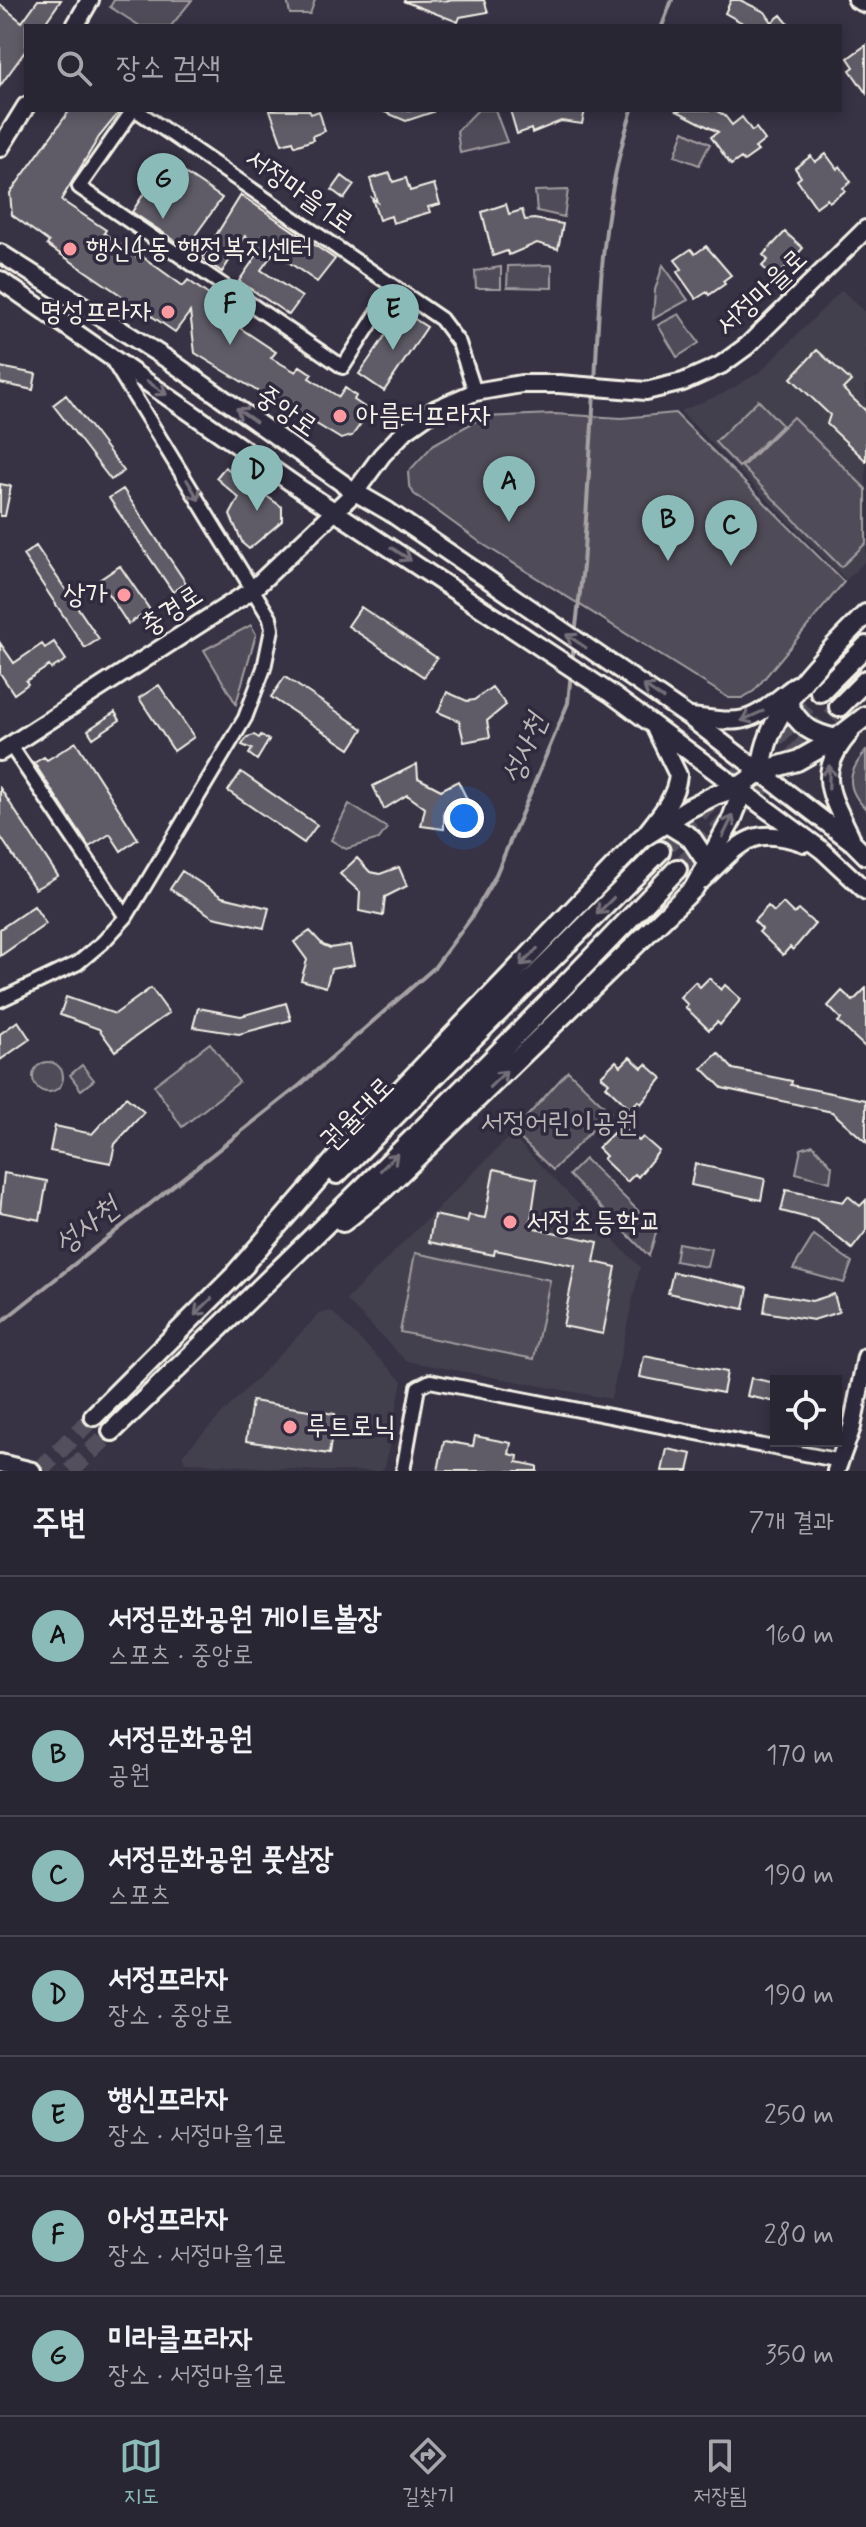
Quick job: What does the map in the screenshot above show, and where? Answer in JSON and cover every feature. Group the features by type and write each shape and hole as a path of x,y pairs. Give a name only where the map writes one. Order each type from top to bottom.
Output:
{"highway":[{"path":"762,771 764,750 803,678 866,614"},
{"path":"820,692 866,646"},
{"path":"839,707 866,680"},
{"path":"788,704 807,730 836,739"},
{"path":"236,1273 347,1146 642,838 715,795 739,787 762,771 797,761 836,739 865,717"},
{"path":"251,1297 384,1189 694,888 731,821 739,800 739,787"},
{"path":"665,822 691,838 707,862"},
{"name":"권율대로","path":"94,1416 660,851"},
{"name":"권율대로","path":"112,1431 549,1003 677,869"}],"main road":[{"path":"76,24 90,0"},
{"path":"857,0 866,4"},
{"path":"0,148 24,109"},
{"name":"서정마을로","path":"475,392 521,384 646,391 683,382 721,365 747,346 866,229"},
{"name":"중앙로","path":"0,253 170,361 355,492 388,511 689,717"},
{"name":"중앙로","path":"0,280 654,725"},
{"path":"355,492 382,455 406,430 436,409 475,392"},
{"name":"충경로","path":"5,749 252,590 355,492"},
{"path":"689,717 728,722 750,719 803,678"},
{"path":"689,717 762,771 866,856"},
{"path":"853,843 829,792 827,781 832,757 865,717"},
{"path":"654,725 822,850 866,891"},
{"path":"642,838 671,799 677,782 674,766 654,725"},
{"path":"694,888 743,842 758,835 786,837 822,850"},
{"path":"839,1466 852,1427 866,1357"},
{"path":"0,1463 32,1471"}],"street":[{"name":"서정마을1로","path":"133,112 79,187 331,359 343,367 394,287"},
{"name":"서정마을1로","path":"137,112 441,319 459,343 475,392"},
{"path":"0,1000 78,963 126,917 252,702 264,668 272,629 270,618 107,353"},
{"path":"5,749 126,917"},
{"path":"403,1471 418,1387 430,1381 839,1466"}],"shaded area":[{"path":"842,290 866,313 866,561 846,580 680,411 722,394 760,372"},
{"name":"서정초등학교","path":"511,1135 640,1267 611,1399 406,1361 346,1300"},
{"path":"331,1311 402,1381 385,1467 380,1471 320,1471 185,1462 182,1455 319,1314"}],"green space":[{"path":"114,0 192,0 173,24 137,24 110,7"},
{"path":"287,0 315,0 310,14 290,14"},
{"path":"476,112 496,112 507,142 460,153 457,131"},
{"path":"684,131 710,144 699,165 675,156"},
{"path":"568,190 564,217 537,211 535,191"},
{"path":"552,265 552,288 507,287 508,266"},
{"path":"663,265 688,300 653,319 655,290"},
{"path":"501,267 501,288 476,288 475,271"},
{"path":"679,314 699,343 677,357 658,325"},
{"path":"758,400 782,425 739,467 715,442"},
{"path":"675,413 844,582 754,691 742,698 729,698 481,543 414,494 409,485 408,472 434,444 483,417 554,414 622,418"},
{"path":"793,417 866,489 866,543 841,567 742,467"},
{"path":"251,625 256,634 236,704 204,650"},
{"path":"866,751 866,809 854,794 851,780 855,766"},
{"path":"349,804 387,828 379,839 346,849 331,840"},
{"path":"210,1043 239,1082 182,1127 154,1085"},
{"path":"48,1062 59,1066 63,1077 59,1088 48,1092 37,1088 33,1077 37,1066"},
{"path":"82,1065 94,1080 81,1090 70,1075"},
{"name":"서정어린이공원","path":"568,1071 610,1112 553,1170 513,1132"},
{"path":"813,1145 832,1166 830,1182 796,1173 801,1149"},
{"path":"585,1159 657,1229 649,1256 569,1175"},
{"path":"814,1235 852,1262 844,1283 793,1269"},
{"path":"678,1243 711,1249 707,1267 675,1261"},
{"path":"415,1253 550,1280 534,1359 400,1332"}],"building":[{"path":"38,0 61,0 44,24 24,24 24,53 0,86 0,4 22,22"},
{"path":"484,0 488,12 460,17 458,22 403,1"},
{"path":"731,0 740,0 765,12 772,22 781,15 788,24 744,24 725,13"},
{"path":"866,45 866,93 850,70 854,67 848,58"},
{"path":"69,112 119,112 99,137 61,200 106,230 104,233 138,258 140,255 183,286 188,280 217,301 221,296 249,315 240,328 276,352 271,358 296,372 300,366 312,374 309,378 339,397 345,388 356,396 354,400 370,411 352,436 341,439 308,419 306,421 195,353 190,312 175,332 47,245 49,242 12,215 10,193"},
{"path":"271,112 319,112 325,131 312,136 313,140 295,146 293,141 282,144"},
{"path":"385,112 433,112 406,121"},
{"path":"511,112 585,112 582,124 561,121 532,133 531,129 517,134"},
{"path":"679,112 718,112 732,125 742,117 752,131 756,128 765,140 755,148 758,151 744,161 741,158 731,165 711,137 718,132"},
{"path":"826,154 837,169 840,166 851,182 843,188 845,191 816,207 797,180 801,177 795,168 811,156 815,162"},
{"path":"170,163 222,198 186,248 132,212"},
{"path":"390,173 393,182 406,178 410,191 434,184 440,204 428,207 430,212 393,223 391,216 379,220 370,179"},
{"path":"342,176 354,185 344,199 332,190"},
{"path":"241,195 335,259 317,282 274,252 261,270 302,297 289,315 239,281 261,249 245,236 222,272 202,258"},
{"path":"506,204 509,214 522,210 525,220 563,224 558,249 537,243 509,255 507,251 493,256 482,212"},
{"path":"785,232 803,248 780,274 773,269 769,273 762,266 768,260 763,255"},
{"path":"706,246 731,275 723,281 725,284 709,295 707,292 696,299 677,272 682,269 675,260 691,249 695,254"},
{"path":"407,314 427,327 384,391 359,374 396,320 401,323"},
{"path":"817,350 851,381 843,389 866,411 866,461 827,424 830,415 791,378"},
{"path":"0,367 36,374 33,390 0,383"},
{"path":"66,395 124,471 111,480 53,405"},
{"path":"225,467 282,507 282,521 249,549 243,544 230,515 239,498 216,478"},
{"path":"0,484 11,486 5,516 0,516"},
{"path":"123,489 186,583 173,592 109,498"},
{"path":"36,546 99,639 85,648 23,555"},
{"name":"상가","path":"120,566 150,610 128,624 99,580"},
{"path":"361,607 437,658 424,677 348,626"},
{"path":"54,642 66,660 51,669 49,666 26,681 28,684 14,694 0,673 0,643 14,663 42,644 45,648"},
{"path":"285,677 363,729 350,749 271,697"},
{"path":"159,685 194,737 174,751 139,698"},
{"path":"492,687 506,705 487,721 490,737 464,742 459,721 438,712 447,692 467,701 474,700"},
{"path":"115,712 120,720 93,738 88,730"},
{"path":"254,735 269,740 257,760 249,754 252,749 242,745 247,737"},
{"path":"76,742 138,839 121,851 110,834 89,847 34,763 44,757 47,760"},
{"path":"417,764 418,778 441,790 458,781 467,799 444,811 444,829 421,826 425,808 407,795 384,809 373,786"},
{"path":"241,772 317,825 304,843 228,791"},
{"path":"0,788 58,876 35,889 0,836"},
{"path":"357,858 370,872 380,874 399,867 407,886 385,897 383,916 359,911 360,892 340,874"},
{"path":"182,871 222,897 269,908 264,928 213,917 170,889"},
{"path":"783,903 794,914 799,910 815,924 793,950 790,947 783,955 759,932 762,929 754,921 768,906 774,912"},
{"path":"34,906 46,924 0,956 0,929"},
{"path":"310,931 330,948 350,945 354,965 331,969 326,987 301,980 307,960 294,942"},
{"path":"709,978 721,990 725,985 741,999 720,1025 717,1022 709,1030 685,1007 688,1005 680,997 695,982 700,987"},
{"path":"151,988 169,1013 115,1051 99,1029 60,1015 66,997 115,1014"},
{"path":"866,988 866,1048 838,1022 841,1019 828,1006 842,991 853,1001"},
{"path":"286,1003 291,1020 239,1034 193,1027 198,1008 241,1016"},
{"path":"18,1021 30,1039 0,1060 0,1034"},
{"path":"718,1053 733,1069 792,1081 791,1085 866,1100 866,1142 832,1112 722,1088 702,1068"},
{"path":"630,1057 642,1068 646,1064 662,1078 641,1104 638,1101 630,1109 606,1086 609,1083 601,1076 616,1061 621,1066"},
{"path":"126,1097 144,1112 115,1144 111,1163 50,1151 55,1126 92,1134"},
{"path":"627,1130 639,1141 643,1137 659,1151 638,1177 635,1174 627,1182 603,1159 606,1156 598,1148 613,1133 618,1139"},
{"path":"695,1164 765,1179 761,1200 691,1185"},
{"path":"494,1169 537,1179 530,1227 598,1242 594,1262 616,1267 603,1334 563,1326 575,1266 495,1250 494,1255 429,1242 434,1215 467,1222 469,1215 485,1218"},
{"path":"4,1173 47,1181 40,1220 0,1212"},
{"path":"786,1190 843,1202 848,1196 860,1206 866,1200 866,1231 852,1249 816,1220 781,1211"},
{"path":"673,1272 748,1288 744,1309 668,1293"},
{"path":"767,1293 812,1301 834,1294 839,1312 813,1320 764,1312"},
{"path":"644,1356 727,1372 723,1393 640,1377"},
{"path":"751,1378 770,1382 770,1401 747,1396"},
{"name":"루트로닉","path":"252,1401 335,1414 329,1454 246,1441"},
{"path":"475,1436 511,1443 509,1454 518,1456 517,1462 537,1466 537,1471 438,1471 444,1441 473,1446"},
{"path":"667,1449 692,1454 688,1471 662,1471"}],"waterway":[{"name":"성사천","path":"663,24 672,0"},
{"name":"성사천","path":"595,384 601,280 609,212 631,112"},
{"name":"성사천","path":"575,635 583,566 594,393"},
{"name":"성사천","path":"572,663 574,644"},
{"name":"성사천","path":"0,1323 300,1085 434,968 471,918 495,877 568,703 571,672"}],"tunnel":[{"path":"660,851 757,758 820,692"},
{"path":"677,869 785,765 839,707"},
{"path":"39,1471 94,1416"},
{"path":"71,1471 112,1431"}],"place":[{"name":"미라클프라자","path":"163,219"},
{"name":"행신4동 행정복지센터","path":"70,249"},
{"name":"명성프라자","path":"168,312"},
{"name":"아성프라자","path":"230,345"},
{"name":"행신프라자","path":"393,350"},
{"name":"아름터프라자","path":"340,416"},
{"name":"서정프라자","path":"257,511"},
{"name":"서정문화공원 게이트볼장","path":"509,522"},
{"name":"서정문화공원","path":"668,561"},
{"name":"서정문화공원 풋살장","path":"731,566"},
{"name":"상가","path":"124,595"},
{"name":"서정초등학교","path":"510,1222"},
{"name":"루트로닉","path":"290,1427"}]}
